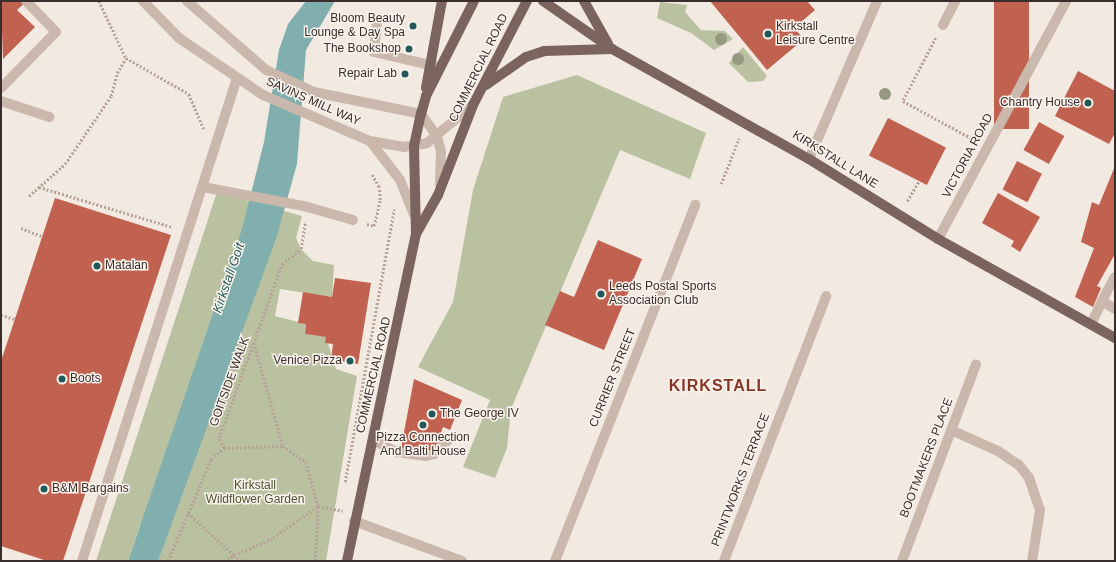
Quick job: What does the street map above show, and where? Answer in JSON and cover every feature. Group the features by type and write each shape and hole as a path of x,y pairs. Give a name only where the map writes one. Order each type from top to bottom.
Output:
{"main road":[{"path":"425,98 429,65 442,1"},
{"name":"COMMERCIAL ROAD","path":"347,561 355,517 373,440 416,234 414,214 414,146 421,114 425,98 439,67 474,1"},
{"name":"COMMERCIAL ROAD","path":"416,234 438,195 473,105 527,1"},
{"name":"KIRKSTALL LANE","path":"543,1 612,49 809,159 938,239 1115,338"},
{"path":"481,90 499,74 544,51 612,49 584,1"}],"street":[{"path":"1,88 56,32 26,1"},
{"name":"SAVINS MILL WAY","path":"143,1 179,38 263,95 307,116 370,141 400,180 414,214"},
{"name":"SAVINS MILL WAY","path":"187,1 266,70 314,92 408,110 421,114"},
{"path":"809,159 877,1"},
{"path":"943,25 955,1"},
{"name":"VICTORIA ROAD","path":"938,239 1066,1"},
{"path":"377,22 374,52 439,67"},
{"path":"82,561 237,78"},
{"path":"408,110 425,98"},
{"path":"1,101 49,117"},
{"path":"370,141 414,146 437,136 473,105"},
{"path":"421,114 437,136 443,166 438,195"},
{"path":"203,187 306,207 353,220"},
{"name":"CURRIER STREET","path":"555,561 695,205"},
{"path":"1091,324 1115,277"},
{"name":"PRINTWORKS TERRACE","path":"724,561 826,296"},
{"path":"1102,301 1115,309"},
{"name":"BOOTMAKERS PLACE","path":"902,561 976,364"},
{"path":"951,430 998,451 1019,465 1029,478 1040,510 1032,561"},
{"path":"373,440 397,452 426,456 434,454 448,440"},
{"path":"355,517 462,561"}],"path":[{"path":"99,1 126,58 189,94 202,129 219,135"},
{"path":"943,25 903,101 988,147"},
{"path":"29,196 65,164 97,119 111,96 117,73 126,58"},
{"path":"721,184 736,146"},
{"path":"372,175 379,187 380,200 374,226"},
{"path":"345,487 400,180"},
{"path":"899,216 919,180"},
{"path":"39,187 188,232"},
{"name":"GOITSIDE WALK","path":"224,448 219,438 282,264 301,249 306,207"},
{"path":"21,228 42,236"},
{"path":"1,315 15,319"},
{"path":"254,342 283,446"},
{"path":"168,561 211,459 224,448 283,446 306,462 318,506 315,561"},
{"path":"339,517 342,502"},
{"path":"224,561 234,555 270,540 318,506 340,510 355,517"},
{"path":"188,512 242,561"}],"green space":[{"path":"660,2 687,5 685,12 701,30 725,31 733,39 714,50 691,33 657,18"},
{"path":"743,47 767,76 763,81 748,82 729,63"},
{"path":"577,75 706,133 690,179 620,150 511,409 507,448 495,478 463,467 490,400 418,367 453,302 473,190 503,97"},
{"name":"Kirkstall Wildflower Garden","path":"217,192 302,216 296,238 301,249 313,261 334,265 332,297 280,289 275,316 306,324 305,334 326,337 336,369 357,376 326,561 158,561 172,519 140,525 128,561 96,561"}],"water":[{"name":"Kirkstall Goit","path":"306,1 335,1 306,50 297,164 276,239 158,561 128,561 242,229 264,142 279,50 288,24"}],"building":[{"path":"1,1 27,1 17,10 35,27 3,59"},
{"name":"Kirkstall Leisure Centre","path":"710,1 807,1 815,10 794,28 804,39 767,70"},
{"path":"994,1 1029,1 1029,129 994,129"},
{"name":"Chantry House","path":"1078,71 1115,91 1115,133 1109,144 1055,116"},
{"path":"888,118 946,148 927,185 869,155"},
{"path":"1039,122 1064,136 1049,164 1023,150"},
{"path":"1017,161 1042,174 1027,202 1002,190"},
{"path":"1115,166 1115,254 1097,286 1101,288 1093,307 1075,297 1094,248 1081,242 1092,202 1099,205"},
{"path":"998,193 1040,217 1020,252 1011,246 1014,241 982,223"},
{"path":"55,198 171,235 63,561 47,561 1,546 1,361"},
{"name":"Leeds Postal Sports Association Club","path":"598,240 642,259 604,350 545,325 560,291 574,297"},
{"path":"335,278 371,283 358,364 331,360 333,344 325,343 326,337 305,334 306,324 298,323 303,292 332,297"},
{"name":"The George IV","path":"414,379 462,400 450,430 443,427 434,453 401,448"}],"place":[{"name":"Bloom Beauty Lounge & Day Spa","path":"413,26"},
{"name":"Kirkstall Leisure Centre","path":"768,34"},
{"name":"The Bookshop","path":"409,49"},
{"name":"Repair Lab","path":"405,74"},
{"name":"Chantry House","path":"1088,103"},
{"name":"Matalan","path":"97,266"},
{"name":"Leeds Postal Sports Association Club","path":"601,294"},
{"name":"Venice Pizza","path":"350,361"},
{"name":"Boots","path":"62,379"},
{"name":"The George IV","path":"432,414"},
{"name":"Pizza Connection And Balti House","path":"423,425"},
{"name":"B&M Bargains","path":"44,489"}],"district":[{"name":"KIRKSTALL","path":"718,386"}]}
